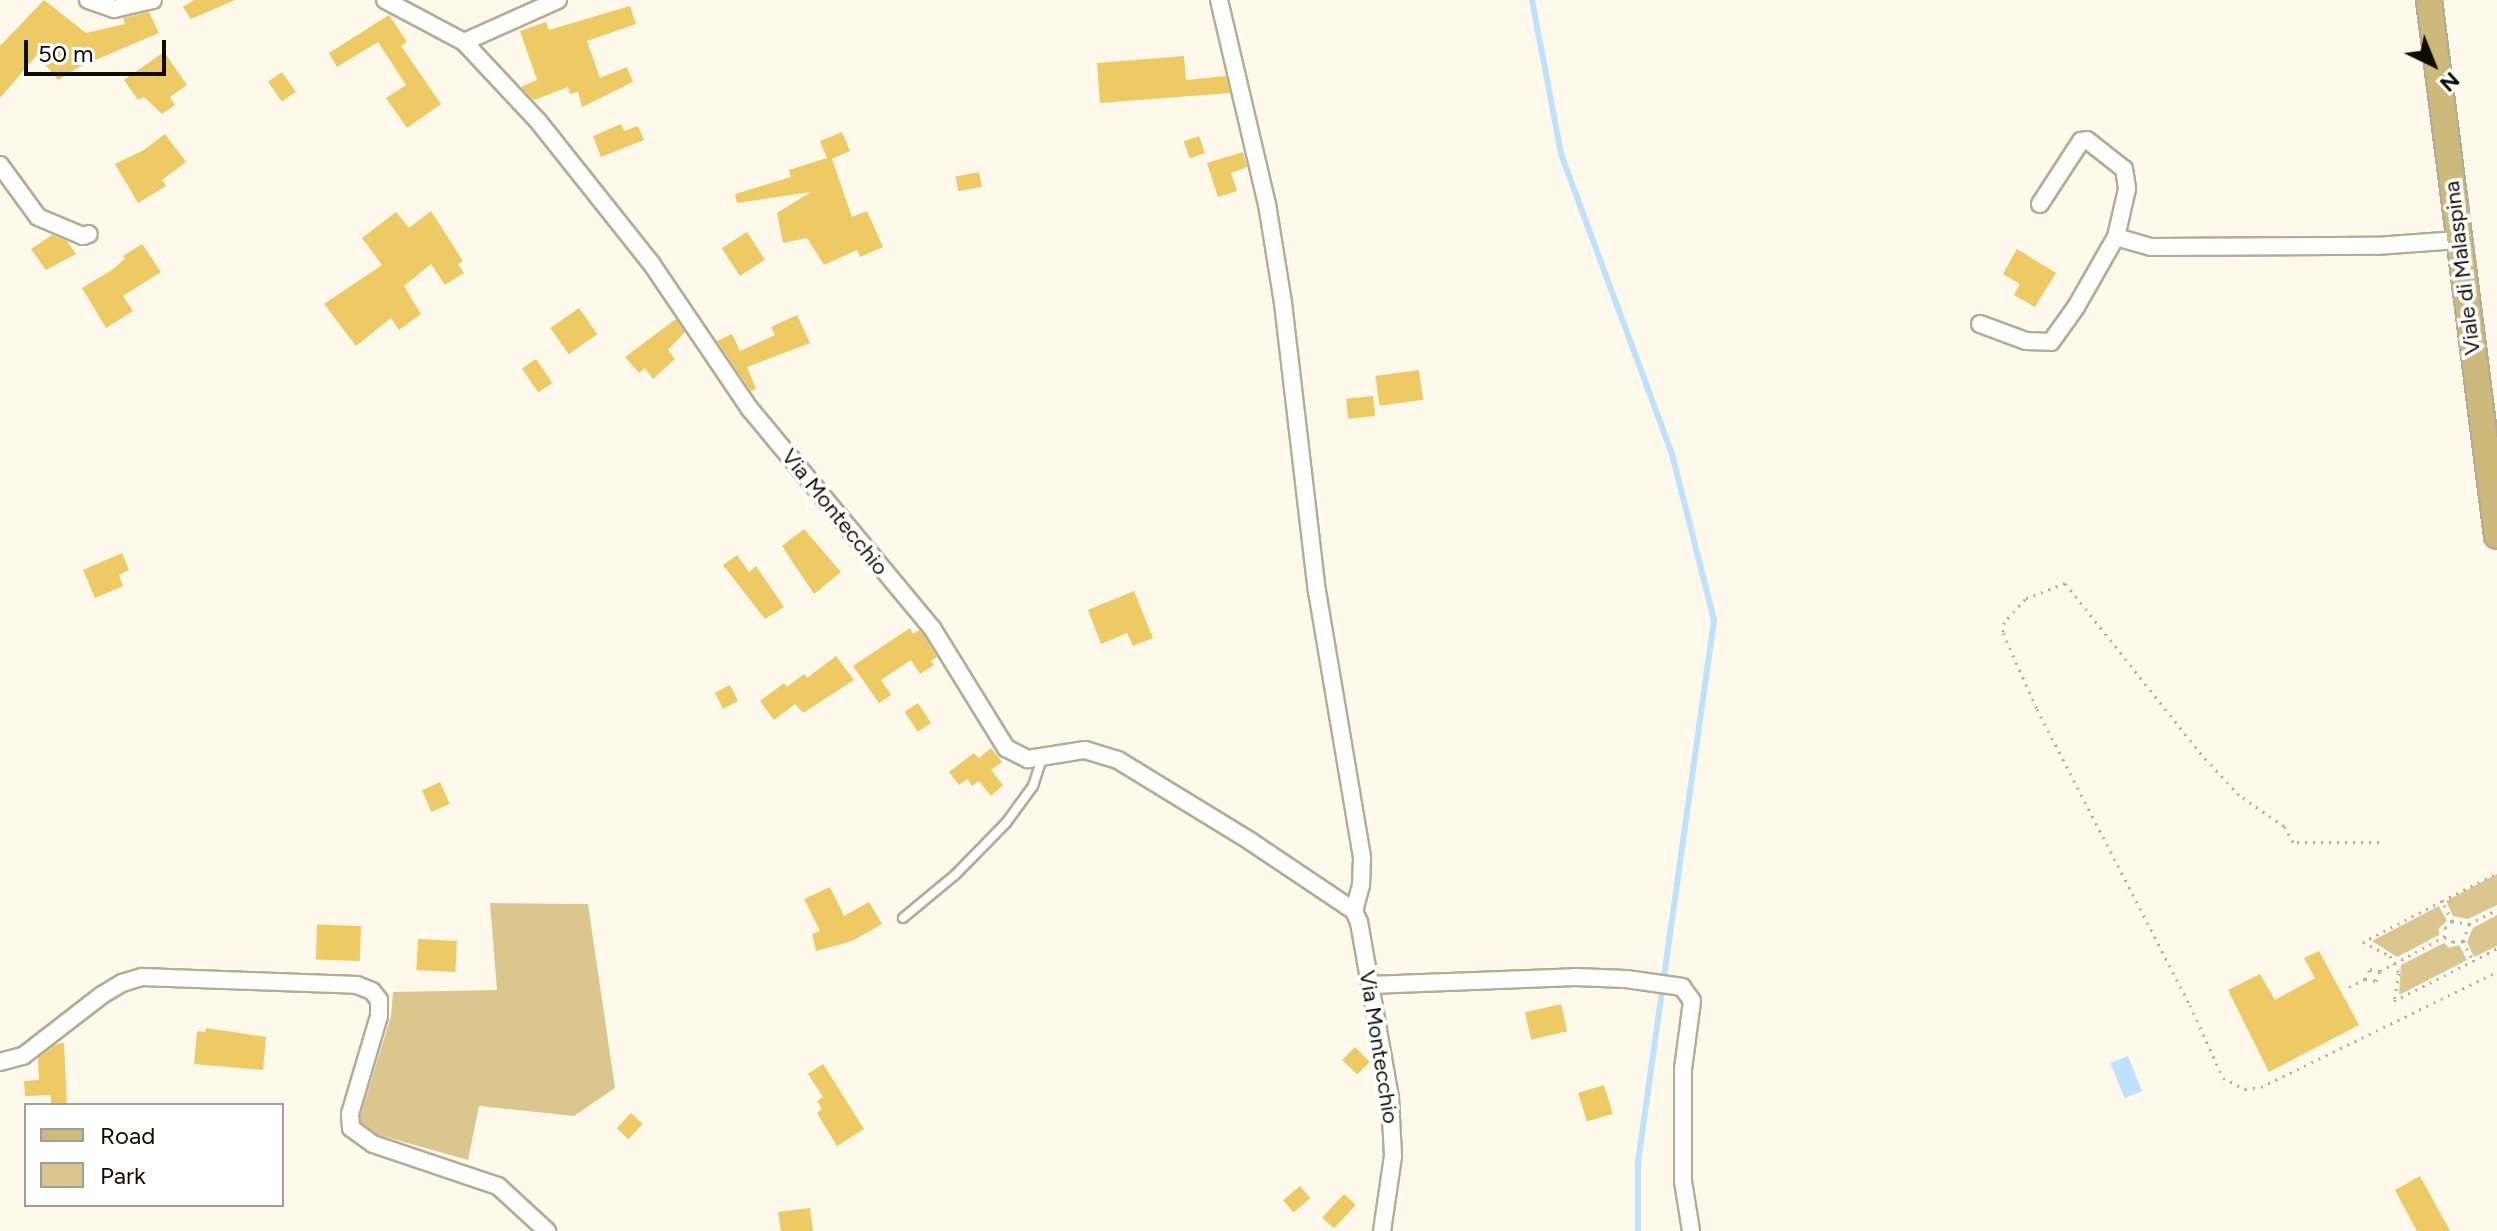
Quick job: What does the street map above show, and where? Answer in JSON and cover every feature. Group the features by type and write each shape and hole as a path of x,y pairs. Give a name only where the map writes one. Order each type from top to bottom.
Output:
{"main road":[{"name":"Viale di Malaspina","path":"2429,0 2497,536"}],"street":[{"path":"88,0 114,9 153,0"},
{"name":"Via Montecchio","path":"385,0 464,42 538,121 651,263 750,409 932,628 951,655 995,734 1016,754 1028,759 1042,758"},
{"path":"464,42 558,0"},
{"name":"Via Montecchio","path":"1219,0 1267,204 1283,303 1317,591 1362,858 1361,885 1354,911 1390,1098 1393,1156 1382,1231"},
{"path":"1980,324 2026,341 2051,342 2076,307 2116,237 2127,189 2124,169 2087,140 2081,141 2040,204"},
{"path":"0,165 38,217 83,236 89,234"},
{"path":"2116,237 2151,247 2376,246 2458,240"},
{"path":"1042,758 1085,750 1118,760 1250,841 1354,911"},
{"path":"0,1062 23,1056 102,995 122,983 142,977 357,985 372,991 379,1000 379,1016 350,1114 351,1128 373,1144 498,1186 547,1231"},
{"path":"1370,985 1626,979 1676,984 1690,993 1692,1001 1683,1069 1683,1181 1691,1231"}],"lane":[{"path":"903,918 955,875 1006,823 1033,786 1042,758"}],"path":[{"path":"2379,842 2293,842 2284,826 2239,795 2201,754 2065,583 2025,599 2004,622 2003,633 2037,709 2190,1005 2223,1078 2245,1089 2261,1087 2497,972"},
{"path":"2497,873 2363,942 2390,956 2399,973 2394,1001 2497,948"},
{"path":"2442,901 2452,921"},
{"path":"2452,921 2469,924 2497,910"},
{"path":"2444,937 2445,928 2452,921"},
{"path":"2469,924 2463,941 2473,961"},
{"path":"2349,987 2365,979 2370,969 2380,971 2444,937"},
{"path":"2444,937 2453,942 2463,941"},
{"path":"2365,979 2376,981 2380,971"}],"green space":[{"path":"2497,874 2497,905 2468,919 2453,916 2446,901"},
{"path":"490,903 588,904 615,1088 574,1116 479,1106 468,1160 372,1133 362,1127 360,1117 391,1016 393,992 497,990"},
{"path":"2439,906 2447,921 2439,928 2439,935 2397,957 2372,941"},
{"path":"2497,915 2497,946 2474,957 2467,942 2473,928"},
{"path":"2444,943 2449,948 2459,945 2467,960 2399,995 2401,965"}],"water":[{"path":"2128,1056 2142,1091 2125,1098 2110,1063"}],"building":[{"path":"44,0 86,33 125,24 123,18 149,12 159,33 79,67 58,80 37,55 0,98 0,46"},
{"path":"194,0 235,0 191,19 183,7"},
{"path":"630,6 636,24 587,41 600,78 627,67 633,82 582,107 578,92 570,94 568,87 534,100 521,87 537,80 520,31 546,22 549,30"},
{"path":"389,15 407,42 401,46 441,104 407,128 386,98 406,85 378,42 337,67 329,53"},
{"path":"164,52 187,85 170,97 175,105 162,114 144,97 138,100 124,80"},
{"path":"1184,56 1186,80 1226,76 1230,93 1100,103 1097,63"},
{"path":"282,72 296,92 282,101 268,82"},
{"path":"621,124 624,131 638,126 644,140 601,157 593,136"},
{"path":"842,132 850,151 832,159 852,217 867,211 883,247 860,257 857,250 824,265 807,238 783,243 777,213 811,192 737,203 735,194 791,177 789,170 827,158 820,141"},
{"path":"165,134 186,162 162,180 166,186 138,203 115,164 144,150"},
{"path":"1199,136 1205,153 1190,158 1184,141"},
{"path":"1243,152 1247,167 1231,173 1237,191 1218,197 1207,163"},
{"path":"979,172 982,187 958,191 955,177"},
{"path":"431,211 463,261 458,264 464,273 445,285 431,264 404,286 421,314 399,330 391,318 356,346 324,304 382,265 362,238 396,212 409,228"},
{"path":"747,232 765,260 740,276 722,248"},
{"path":"52,235 67,241 76,254 46,270 31,249"},
{"path":"142,244 161,272 123,296 133,311 106,328 82,288 112,270 125,259 123,256"},
{"path":"2017,249 2056,273 2035,307 2014,295 2020,284 2003,274"},
{"path":"579,308 597,334 569,354 550,328"},
{"path":"797,315 810,343 747,367 756,389 751,391 717,341 732,334 740,351 775,335 771,327"},
{"path":"676,319 685,332 668,350 675,359 653,379 645,368 639,373 625,357"},
{"path":"536,359 552,383 538,393 522,369"},
{"path":"1419,370 1423,400 1380,406 1375,376"},
{"path":"1373,396 1375,416 1348,419 1346,399"},
{"path":"804,529 841,572 814,594 782,546"},
{"path":"122,553 129,570 119,575 123,586 95,598 83,570"},
{"path":"737,555 749,572 756,566 784,607 765,619 723,565"},
{"path":"1134,591 1153,638 1133,646 1127,633 1101,644 1088,610"},
{"path":"910,628 913,634 919,630 923,634 937,657 931,661 934,665 920,674 911,660 881,680 891,695 879,703 853,666"},
{"path":"836,656 854,680 803,713 795,704 774,720 760,701 784,683 787,687 804,674 807,678"},
{"path":"730,685 738,701 723,709 715,693"},
{"path":"918,703 931,723 918,732 905,712"},
{"path":"991,748 1002,762 991,770 1003,785 991,796 979,781 972,786 967,779 959,785 949,772 974,753 979,758"},
{"path":"440,782 450,804 431,812 422,790"},
{"path":"830,887 844,916 869,902 882,924 852,941 816,951 812,934 820,931 804,899"},
{"path":"317,924 361,926 360,961 316,959"},
{"path":"418,939 457,941 455,972 416,970"},
{"path":"2319,951 2359,1025 2269,1072 2228,990 2260,974 2275,1000 2315,978 2304,958"},
{"path":"1561,1004 1567,1031 1531,1040 1525,1012"},
{"path":"206,1028 266,1037 263,1070 194,1064 197,1031 205,1032"},
{"path":"64,1043 67,1103 51,1103 51,1095 25,1096 24,1081 39,1080 38,1058 57,1044"},
{"path":"1355,1047 1370,1062 1357,1075 1342,1060"},
{"path":"823,1064 864,1129 837,1146 817,1113 822,1109 817,1101 823,1097 808,1074"},
{"path":"1604,1085 1613,1114 1587,1122 1578,1093"},
{"path":"631,1113 643,1124 628,1139 617,1128"},
{"path":"2420,1176 2450,1231 2417,1231 2395,1190"},
{"path":"1300,1186 1310,1198 1293,1212 1283,1200"},
{"path":"1344,1194 1356,1205 1334,1228 1322,1217"},
{"path":"810,1208 813,1231 781,1231 778,1212"}],"waterway":[{"path":"1532,0 1561,154 1672,454 1714,620 1638,1162 1638,1231"}]}
